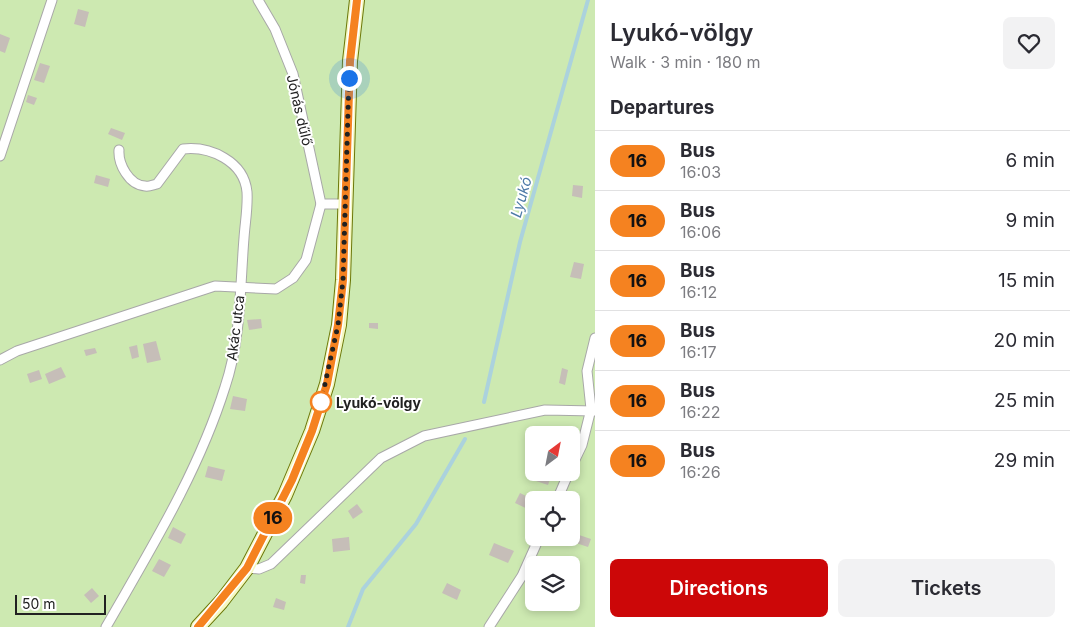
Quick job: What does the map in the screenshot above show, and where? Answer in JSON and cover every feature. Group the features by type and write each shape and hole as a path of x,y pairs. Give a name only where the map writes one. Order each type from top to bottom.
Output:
{"main road":[{"path":"198,627 221,602 247,568 292,480 312,431 327,384 338,325 343,280 350,61 357,0"}],"street":[{"path":"0,156 52,0"},
{"name":"Jónás dűlő","path":"258,0 275,29 293,74 321,204"},
{"name":"Akác utca","path":"106,627 189,478 226,387 237,335 247,191 236,166 219,154 199,147 183,149 157,184 144,186 130,179 118,158 119,150"},
{"path":"0,360 17,351 215,286 276,289 293,278 306,260 321,204 344,204"},
{"path":"580,449 593,410 587,371 595,338"},
{"path":"247,568 259,569 271,564 381,458 424,436 545,410 593,410"},
{"path":"489,627 522,576 536,546"}],"green space":[{"path":"0,0 595,0 595,627 0,627"}],"building":[{"path":"78,9 89,12 85,27 74,24"},
{"path":"0,34 10,38 5,53 0,51"},
{"path":"40,63 50,66 44,83 34,80"},
{"path":"28,95 37,98 34,105 26,102"},
{"path":"111,128 125,133 122,140 108,134"},
{"path":"96,175 110,179 108,187 94,183"},
{"path":"573,185 583,186 582,198 572,196"},
{"path":"574,262 584,264 581,279 570,277"},
{"path":"261,319 262,328 249,330 247,320"},
{"path":"369,323 378,323 378,329 369,328"},
{"path":"156,341 161,360 147,363 143,344"},
{"path":"137,345 139,357 132,359 129,347"},
{"path":"95,348 97,353 86,356 84,350"},
{"path":"61,367 66,377 49,384 45,374"},
{"path":"562,368 568,370 565,385 559,383"},
{"path":"39,370 42,379 30,383 27,374"},
{"path":"233,396 247,399 245,411 230,409"},
{"path":"208,466 225,470 222,481 205,477"},
{"path":"536,481 549,481 548,485"},
{"path":"520,493 525,496 525,508 515,503"},
{"path":"357,504 363,512 353,519 348,511"},
{"path":"173,527 186,534 181,544 168,538"},
{"path":"580,535 591,539 588,547 580,544"},
{"path":"349,537 350,550 333,552 332,539"},
{"path":"494,543 514,551 508,563 489,555"},
{"path":"159,559 171,565 164,577 152,571"},
{"path":"301,575 306,575 305,584 300,583"},
{"path":"447,583 461,590 457,600 442,593"},
{"path":"92,588 99,596 91,603 84,595"},
{"path":"276,598 286,602 284,610 273,607"}],"waterway":[{"name":"Lyukó","path":"484,402 520,242 588,0"},
{"name":"Lyukó","path":"348,627 363,589 416,524 465,439"}],"bus line":[{"name":"16","path":"198,627 221,602 247,568 292,480 312,431 327,384 338,325 343,280 350,61 357,0"}],"place":[{"name":"Lyukó-völgy","path":"321,402"}],"route":[{"path":"321,402 327,384 338,325 343,280 349,78"}]}
